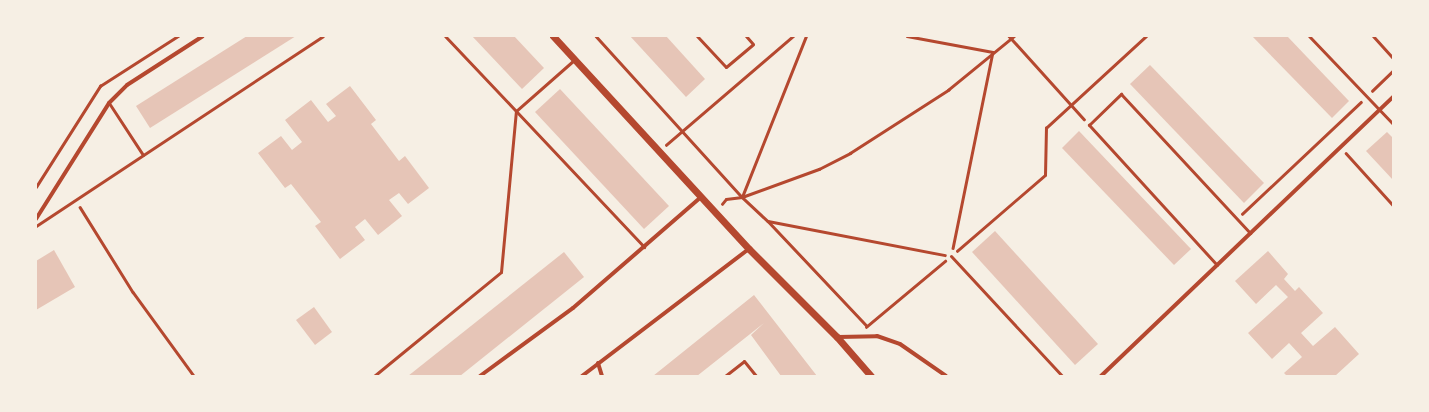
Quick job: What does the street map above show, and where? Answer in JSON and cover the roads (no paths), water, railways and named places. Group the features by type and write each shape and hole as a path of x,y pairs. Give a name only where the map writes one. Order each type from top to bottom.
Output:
{"street":[{"path":"36,219 109,103 127,84 203,36"},
{"path":"553,36 749,248 837,337 869,375"},
{"path":"1102,376 1393,97"},
{"path":"480,376 573,308 701,197"},
{"path":"582,376 749,248"},
{"path":"837,337 877,336 900,344 946,376"},
{"path":"598,363 602,376"}],"lane":[{"path":"36,226 323,36"},
{"path":"445,36 644,247"},
{"path":"697,36 726,67 753,44 746,36"},
{"path":"1309,36 1393,124"},
{"path":"1373,36 1393,58"},
{"path":"374,376 501,272 516,111 574,60"},
{"path":"1217,265 1089,125 1121,94 1250,233"},
{"path":"109,103 143,155"},
{"path":"951,256 1062,376"},
{"path":"726,376 744,361 756,376"}]}
